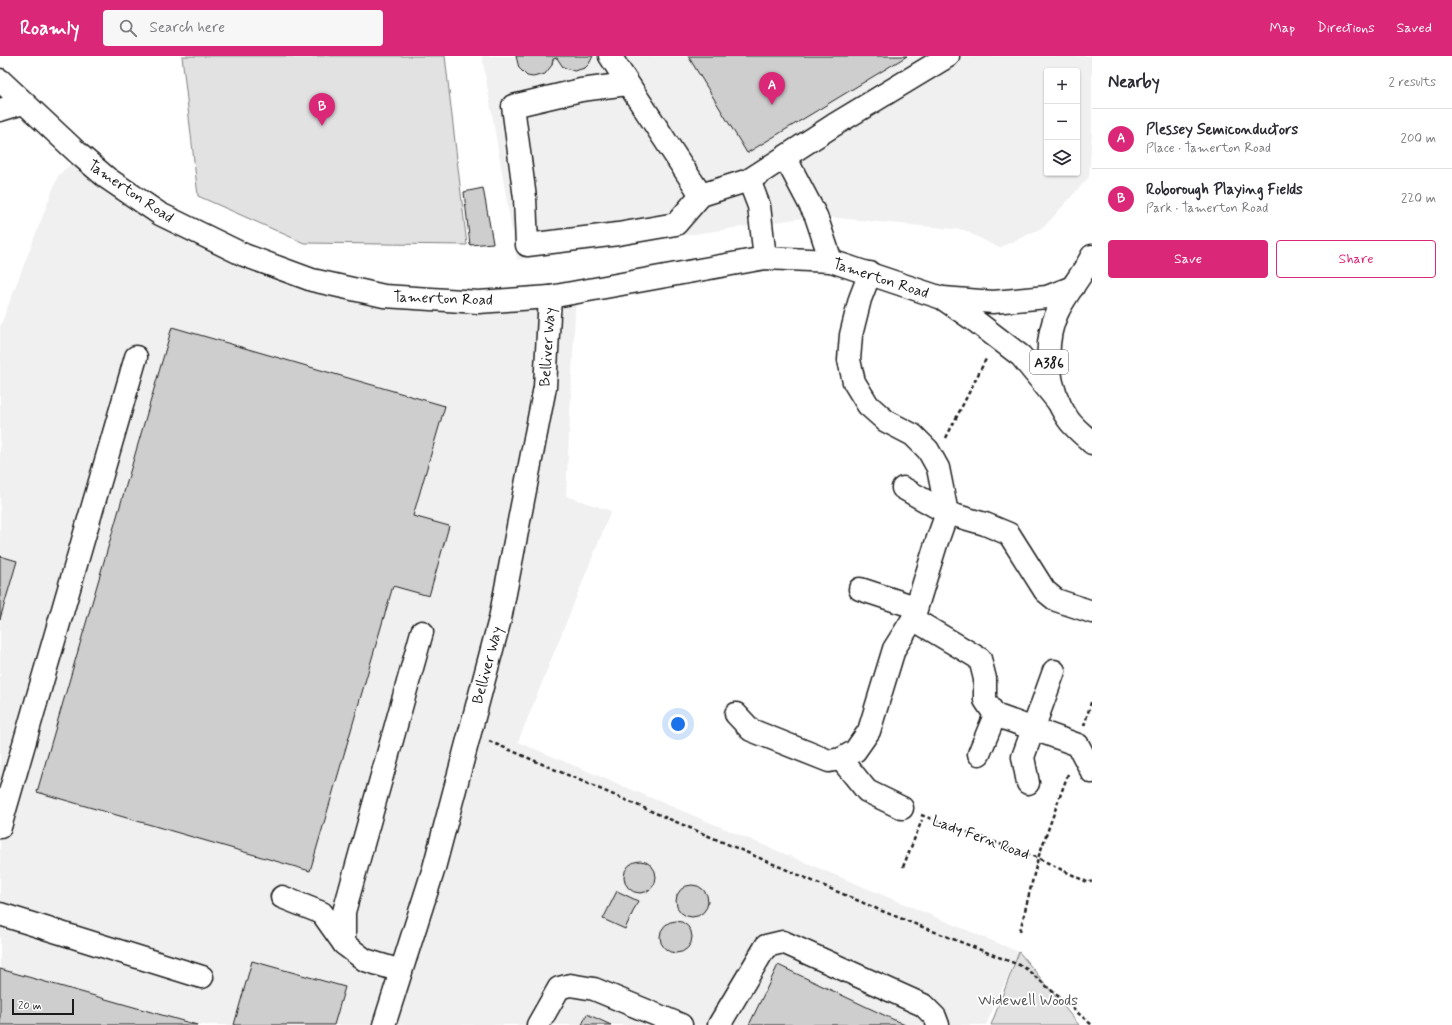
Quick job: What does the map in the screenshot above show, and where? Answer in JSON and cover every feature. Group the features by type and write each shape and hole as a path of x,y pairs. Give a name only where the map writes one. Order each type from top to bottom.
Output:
{"main road":[{"path":"610,56 626,84 701,195"},
{"path":"626,84 581,90 513,106 525,198 527,245 618,234 676,224 701,195 749,180 948,56"},
{"name":"Tamerton Road","path":"0,80 80,156 107,178 160,214 244,255 312,280 384,296 478,302 550,297 765,258 831,261 942,298 993,302 1047,297 1082,277"},
{"path":"0,110 23,103"},
{"path":"785,157 816,216 831,261"},
{"path":"749,180 759,206 765,258"},
{"name":"A386","path":"1092,256 1082,277 1057,314 1049,342 1048,361 1054,391 1068,419 1092,443"},
{"path":"736,714 751,730 829,761 841,759 856,751 868,731 894,649 914,613 947,513 938,468 928,450 913,436 886,421 868,405 854,382 849,360 851,335 860,299 870,273"},
{"name":"Belliver Way","path":"384,1025 434,868 500,619 545,387 550,297"},
{"name":"Tamerton Road","path":"942,298 1021,356 1061,405"},
{"path":"0,827 136,357"},
{"path":"903,488 947,513 985,524 1009,534 1045,591 1056,600 1092,612"},
{"path":"860,590 914,613 980,659 985,679 985,700 995,715 1078,745 1092,772"},
{"path":"344,944 344,912 422,632"},
{"path":"1028,784 1023,757 1054,672"},
{"path":"979,754 995,715"},
{"path":"841,759 867,790 902,808"},
{"path":"282,897 322,913 344,944 365,960 401,971"},
{"path":"0,914 202,977"},
{"path":"719,1025 766,946 783,942 923,1006 935,1017 938,1025"},
{"path":"538,1025 559,988 570,985 594,989 681,1025"}],"path":[{"path":"932,458 944,442 997,337"},
{"path":"1020,931 1038,858 1078,745 1092,699"},
{"path":"470,733 882,911 1024,966 1092,1025"},
{"name":"Lady Fern Road","path":"902,808 1038,858 1089,883 1092,881"},
{"name":"Lady Fern Road","path":"902,867 923,816"}],"shaded area":[{"path":"482,56 1092,56 1092,134 1089,177 1044,227 999,248 964,230 816,216 517,260"},
{"path":"80,155 160,214 312,280 427,299 576,293 566,496 611,511 518,742 1019,952 986,1025 0,1025 0,327 58,176"}],"green space":[{"path":"182,56 445,56 467,245 304,243 198,196"},
{"name":"Widewell Woods","path":"1019,952 1079,1025 991,1025"}],"building":[{"path":"516,56 593,56 585,68 574,71 563,67 557,58 553,59 552,65 545,74 533,77 527,76 519,68"},
{"path":"688,56 907,56 747,153"},
{"path":"483,188 493,243 470,245 464,192"},
{"path":"172,327 445,406 413,516 449,526 429,596 393,586 310,871 37,792"},
{"path":"0,556 17,561 0,619"},
{"path":"637,861 643,861 653,868 656,877 655,883 649,890 643,893 637,893 627,886 624,880 624,874 631,864"},
{"path":"689,885 695,885 705,892 708,901 707,907 701,914 695,917 689,917 679,910 676,904 676,898 683,888"},
{"path":"617,891 638,901 625,929 603,919"},
{"path":"673,921 679,921 689,928 692,937 691,943 685,950 679,953 673,953 663,946 660,940 660,934 667,924"},
{"path":"252,961 345,987 334,1025 234,1025"},
{"path":"778,965 905,1025 749,1025"},
{"path":"0,969 197,1025 0,1025"},
{"path":"587,1014 611,1025 582,1025"}],"place":[{"name":"Plessey Semiconductors","path":"772,105"},
{"name":"Roborough Playing Fields","path":"322,126"}]}
